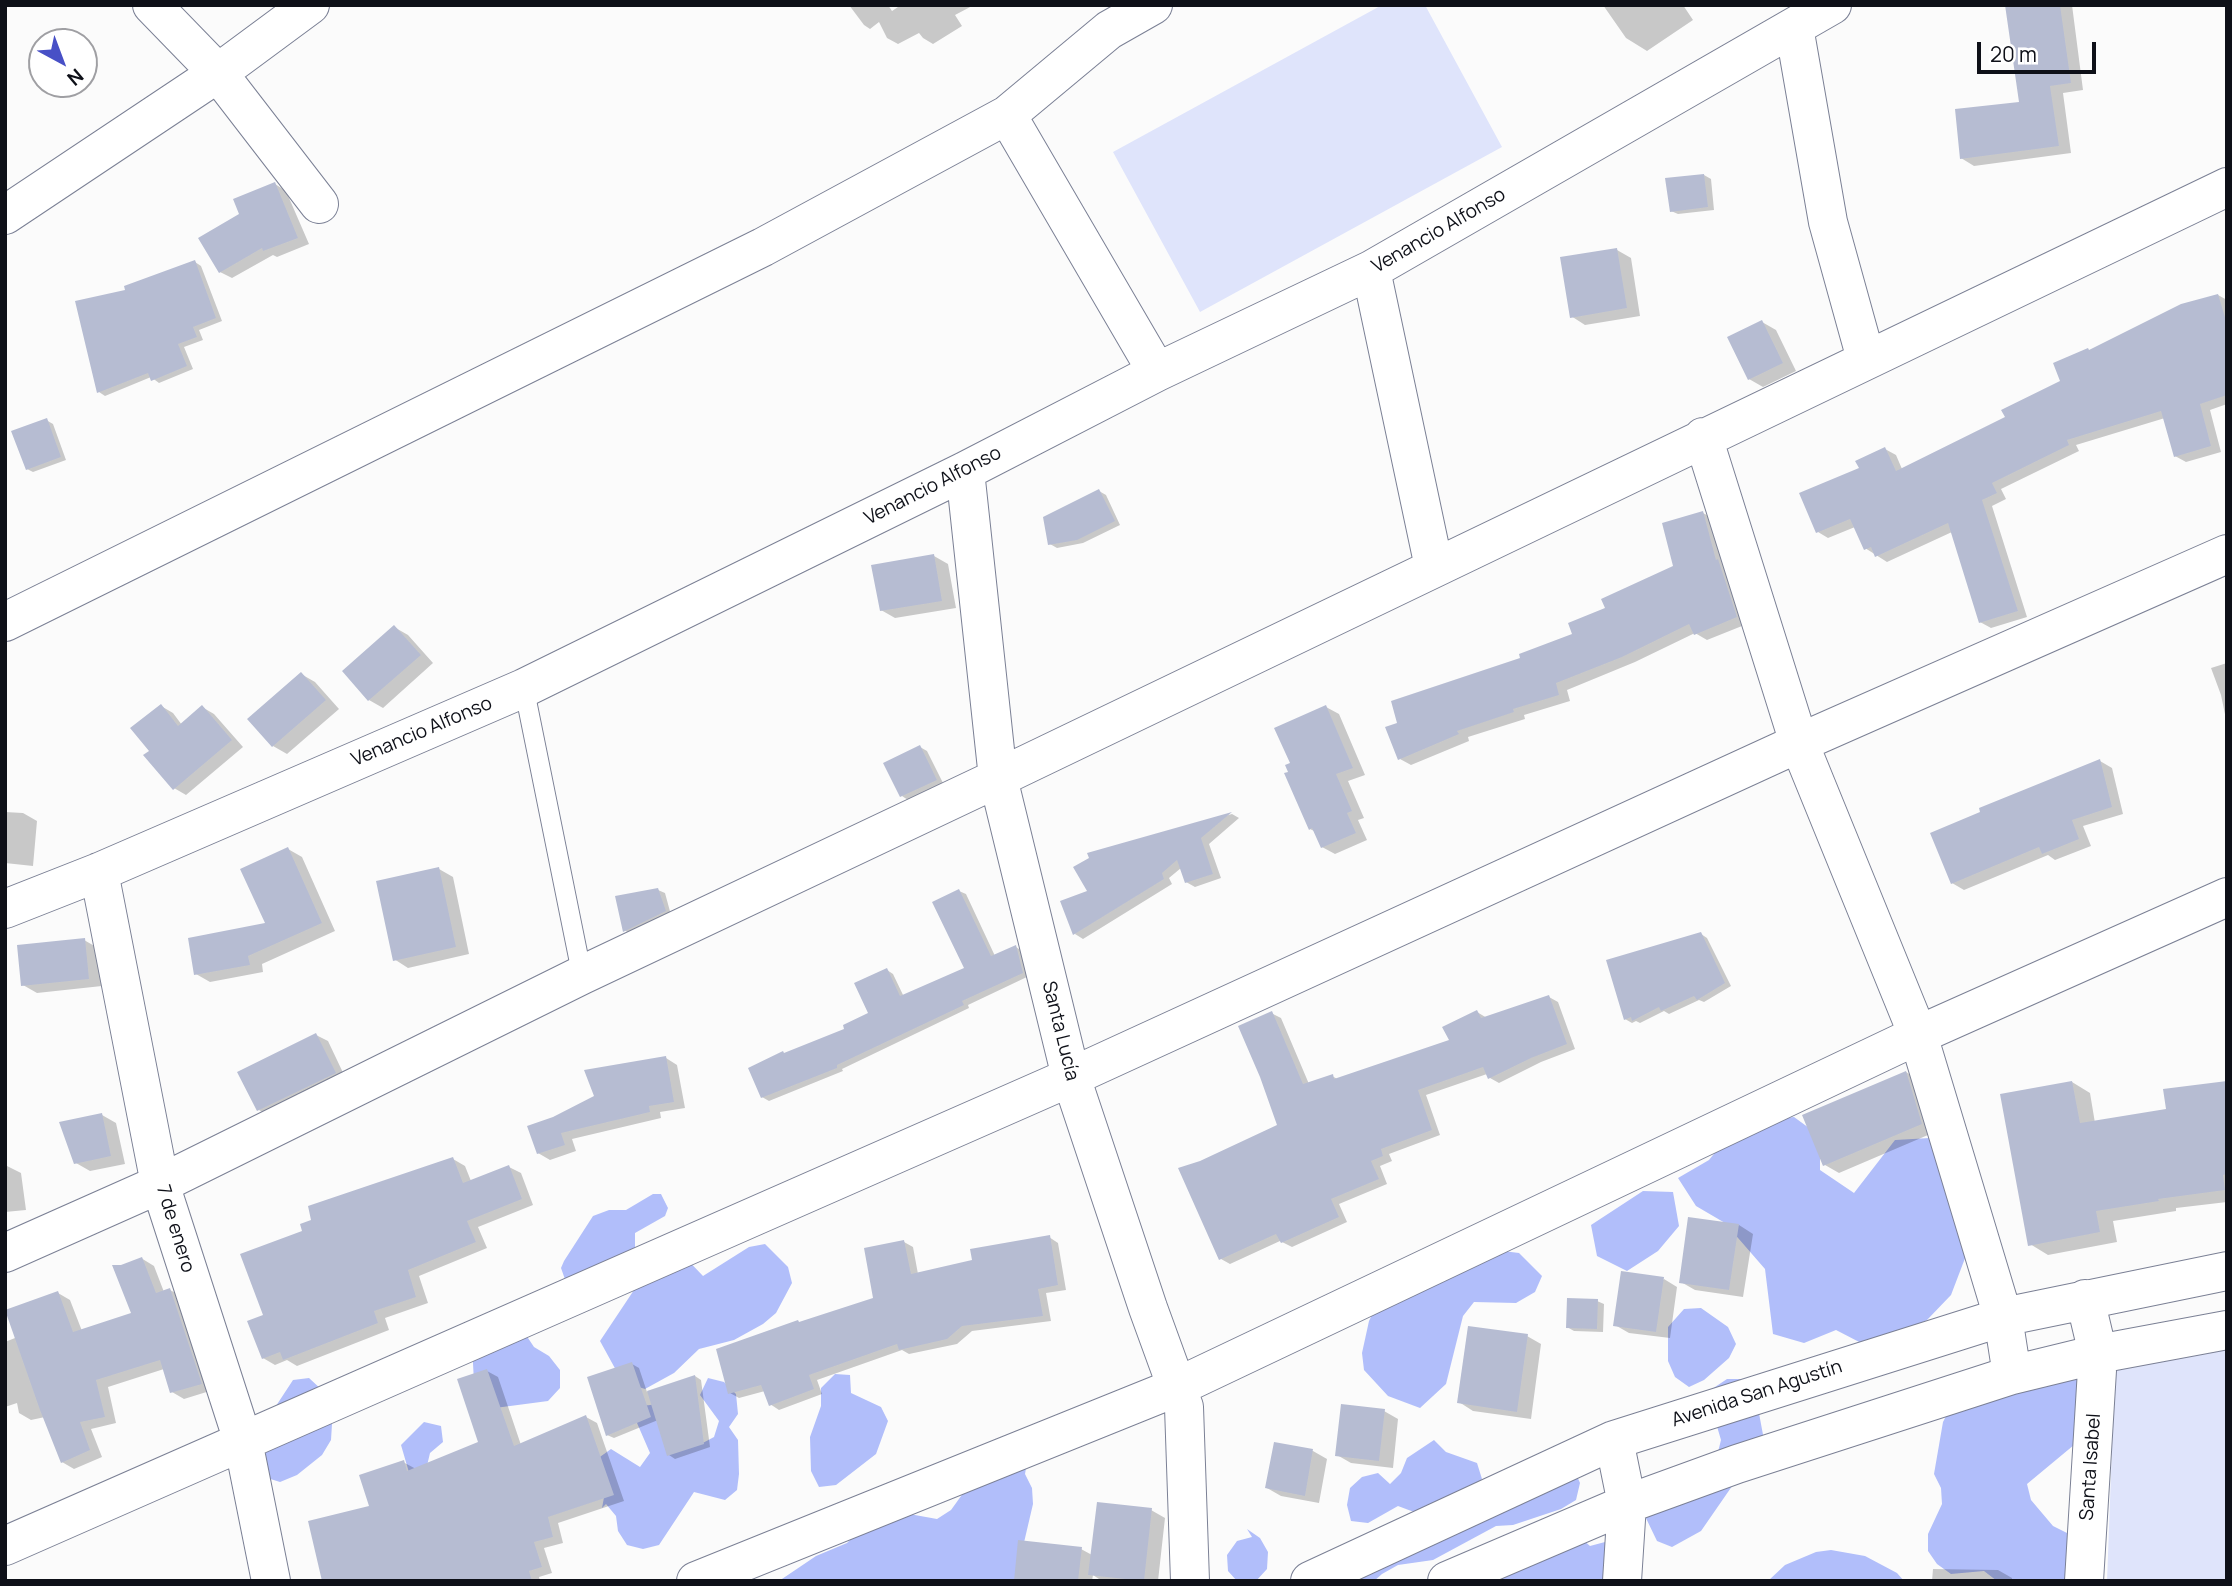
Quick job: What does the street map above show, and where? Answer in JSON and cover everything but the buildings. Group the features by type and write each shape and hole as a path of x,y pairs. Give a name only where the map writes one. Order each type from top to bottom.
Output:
{"street":[{"path":"152,5 218,73 319,204"},
{"path":"5,215 218,73 310,5"},
{"path":"5,622 751,253 1007,115 1101,18 1153,5"},
{"name":"Venancio Alfonso","path":"5,909 99,872 524,688 965,471 1157,372 1371,270 1832,5"},
{"path":"1794,27 1828,222 1866,359"},
{"path":"1007,115 1157,372"},
{"path":"5,1253 160,1184 582,975 2227,187"},
{"path":"1371,270 1434,567"},
{"path":"1703,437 1799,743 1918,1035 2003,1317 2012,1375"},
{"name":"Santa Lucía","path":"965,471 998,778 1071,1076 1184,1407 1190,1581"},
{"path":"5,1546 1071,1076 1799,743 2227,554"},
{"name":"7 de enero","path":"99,872 160,1184 243,1440 271,1581"},
{"path":"696,1581 1177,1387 1918,1035 2227,897"},
{"name":"Avenida San Agustín","path":"1310,1581 1614,1440 2003,1317 2227,1271"},
{"name":"Santa Isabel","path":"2084,1581 2098,1354 2085,1299"},
{"path":"1447,1581 1627,1504 1737,1464 2012,1375 2098,1354 2227,1330"},
{"path":"1614,1440 1627,1504 1622,1581"}],"lane":[{"path":"524,688 582,975"}],"shaded area":[{"path":"1382,5 1425,5 1502,147 1200,312 1113,152"},
{"path":"1794,1117 1820,1136 1820,1170 1854,1193 1895,1140 1930,1138 1975,1232 1951,1295 1927,1320 1865,1345 1836,1330 1804,1343 1773,1334 1765,1269 1725,1223 1696,1206 1678,1178 1709,1160 1729,1135 1760,1121"},
{"path":"1643,1191 1673,1192 1679,1226 1658,1251 1627,1271 1597,1256 1591,1225"},
{"path":"653,1194 661,1194 668,1208 665,1216 635,1233 635,1251 567,1285 561,1268 593,1216 609,1210 626,1210"},
{"path":"765,1244 788,1267 792,1283 776,1313 763,1324 734,1340 699,1349 674,1373 645,1389 629,1384 617,1372 600,1341 642,1278 681,1253 703,1276 749,1247"},
{"path":"1503,1251 1519,1253 1542,1276 1535,1292 1516,1303 1474,1302 1463,1316 1446,1384 1420,1408 1388,1396 1364,1370 1362,1353 1369,1321 1384,1290"},
{"path":"1701,1308 1728,1327 1736,1344 1729,1358 1704,1380 1689,1387 1675,1377 1668,1361 1668,1327 1684,1309"},
{"path":"516,1320 534,1347 549,1356 560,1370 560,1388 548,1401 495,1408 474,1382 472,1345"},
{"path":"2227,1340 2227,1581 2107,1581 2115,1367"},
{"path":"2089,1360 2080,1440 2027,1484 2031,1500 2053,1526 2099,1549 2091,1581 1997,1581 1984,1571 1951,1574 1937,1564 1928,1551 1928,1534 1942,1504 1941,1488 1934,1474 1943,1422 1950,1408"},
{"path":"835,1374 850,1375 851,1393 881,1407 888,1421 876,1454 836,1485 819,1487 811,1471 810,1437 821,1406 821,1388"},
{"path":"309,1378 323,1391 332,1424 331,1440 322,1455 297,1475 280,1482 261,1476 246,1422 274,1409 293,1380"},
{"path":"708,1378 724,1382 736,1394 738,1414 729,1427 738,1440 737,1490 725,1500 694,1492 659,1545 643,1549 627,1545 618,1531 616,1516 606,1504 602,1508 605,1492 597,1459 611,1449 640,1467 650,1453 637,1423 642,1406 658,1404 699,1445 714,1437 719,1421 700,1395"},
{"path":"1727,1379 1744,1379 1755,1392 1764,1440 1701,1531 1672,1547 1657,1541 1643,1512 1717,1456 1721,1440 1711,1406 1712,1389"},
{"path":"424,1422 441,1426 443,1442 430,1453 426,1470 415,1493 401,1445"},
{"path":"1434,1440 1446,1452 1477,1463 1482,1479 1470,1493 1573,1467 1580,1483 1576,1500 1561,1509 1513,1525 1496,1526 1433,1560 1398,1565 1374,1581 1317,1581 1414,1512 1398,1506 1368,1523 1351,1521 1347,1505 1350,1488 1362,1477 1378,1473 1390,1484 1401,1473 1407,1458"},
{"path":"992,1453 1028,1457 1025,1474 1032,1488 1033,1504 1015,1581 779,1581 816,1556 847,1543 872,1518 887,1510 937,1519 951,1510"},
{"path":"1565,1524 1590,1546 1605,1542 1621,1549 1625,1581 1491,1581"},
{"path":"1247,1529 1260,1538 1268,1552 1267,1569 1256,1581 1237,1581 1228,1571 1227,1555 1237,1541 1252,1537"},
{"path":"1831,1550 1865,1556 1897,1573 1904,1581 1768,1581 1785,1565 1816,1552"}]}
